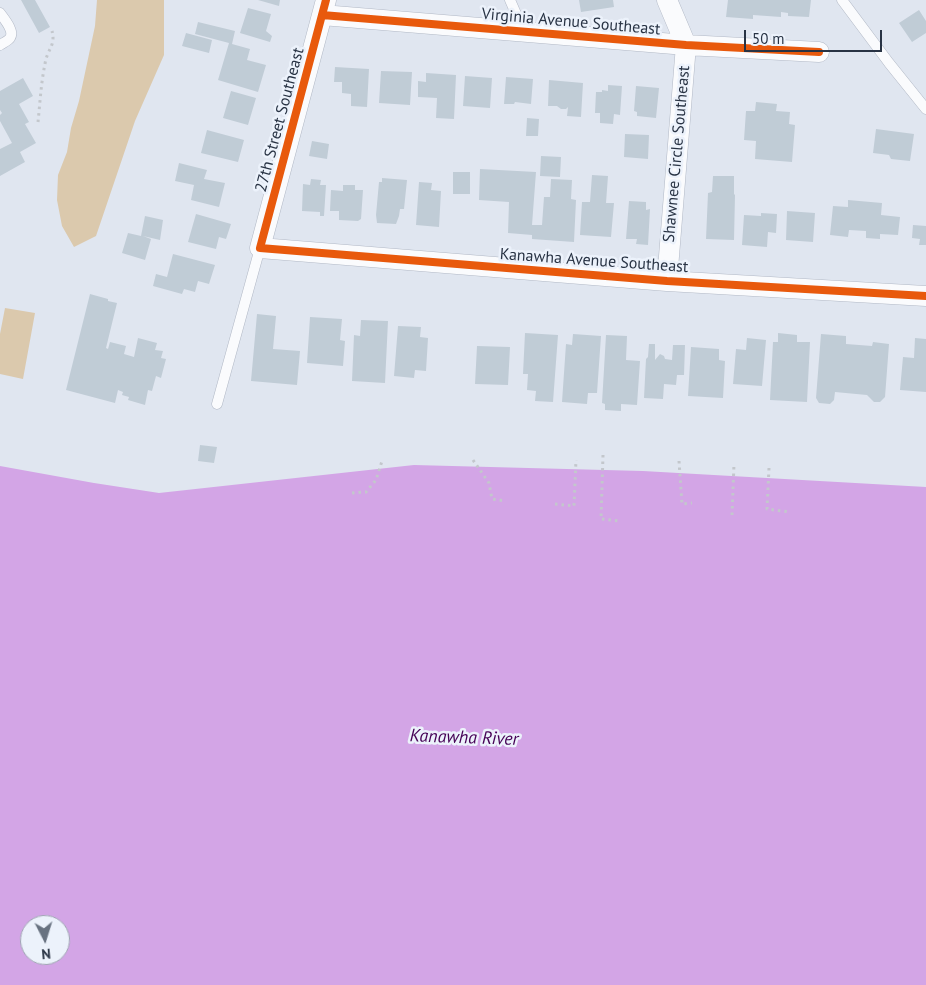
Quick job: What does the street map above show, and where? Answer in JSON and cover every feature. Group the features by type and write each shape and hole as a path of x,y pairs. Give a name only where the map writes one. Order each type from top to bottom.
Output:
{"street":[{"name":"Shawnee Circle Southeast","path":"667,281 686,45 668,0"},
{"name":"Virginia Avenue Southeast","path":"324,7 524,32 686,45 819,52"},
{"name":"27th Street Southeast","path":"260,248 324,7"},
{"name":"Kanawha Avenue Southeast","path":"260,248 667,281 926,296"}],"lane":[{"path":"510,0 524,32"},
{"path":"842,0 926,110"},
{"path":"0,13 12,31 12,36 10,40 0,45"},
{"path":"217,404 260,248"}],"path":[{"path":"38,122 46,57 54,38 52,30"},
{"path":"603,455 601,519 620,521"},
{"path":"473,460 489,483 492,499 506,501"},
{"path":"555,504 574,506 576,460"},
{"path":"352,493 366,492 376,480 382,461"},
{"path":"679,461 682,504 692,503"},
{"path":"732,515 734,464"},
{"path":"770,468 767,509 790,512"}],"shaded area":[{"path":"97,0 164,0 164,55 135,121 96,236 74,247 62,226 57,200 58,175 67,152 71,128 79,101 95,26"},
{"path":"5,308 35,313 23,379 0,374 0,334"}],"water":[{"name":"Kanawha River","path":"414,465 643,471 926,487 926,985 0,985 0,466 159,493"}],"building":[{"path":"21,0 35,0 50,27 39,33"},
{"path":"258,0 280,0 279,6"},
{"path":"579,0 613,0 614,7 581,12"},
{"path":"728,0 811,0 809,17 788,16 788,13 781,12 781,17 753,15 753,19 726,17"},
{"path":"248,8 271,14 266,31 272,36 270,42 240,33"},
{"path":"919,10 926,21 926,33 912,42 899,23"},
{"path":"198,22 235,31 232,44 250,49 247,60 266,65 258,92 218,80 229,43 195,34"},
{"path":"186,33 212,40 209,53 182,46"},
{"path":"335,67 369,69 367,107 351,106 351,94 342,93 342,82 334,82"},
{"path":"381,71 412,72 410,105 379,103"},
{"path":"426,73 456,75 454,119 436,118 437,98 418,97 418,81 426,82"},
{"path":"465,76 492,78 490,108 463,106"},
{"path":"506,77 533,79 531,104 515,102 514,104 504,104"},
{"path":"23,78 33,96 19,104 29,122 25,124 36,143 20,152 25,162 0,176 0,149 12,143 0,121 2,113 0,110 0,91"},
{"path":"549,80 583,83 581,117 567,116 568,107 561,109 557,106 548,106"},
{"path":"608,85 622,86 620,115 614,114 613,124 600,123 600,113 595,113 596,92 608,91"},
{"path":"636,86 659,88 656,118 637,116 637,112 634,111"},
{"path":"231,91 256,98 248,125 223,118"},
{"path":"756,102 777,104 776,111 790,112 789,124 795,125 792,162 755,159 756,141 744,140 746,111 755,111"},
{"path":"527,118 539,119 538,136 526,136"},
{"path":"876,129 914,134 910,161 891,159 889,155 873,153"},
{"path":"207,130 244,140 238,162 201,153"},
{"path":"625,134 649,135 648,159 624,157"},
{"path":"312,141 329,144 327,159 309,156"},
{"path":"541,156 561,157 560,177 540,176"},
{"path":"179,163 207,170 204,179 225,183 219,207 191,200 194,185 175,181"},
{"path":"480,169 536,172 532,225 542,225 544,197 550,197 551,179 572,180 571,199 576,200 574,242 532,239 532,235 508,233 509,202 479,200"},
{"path":"453,172 470,172 470,194 453,194"},
{"path":"592,175 608,176 606,203 614,203 611,237 580,235 582,202 590,202"},
{"path":"713,176 734,176 734,240 706,239 708,193 712,192"},
{"path":"382,178 407,180 404,209 400,209 396,224 377,223 379,182 382,182"},
{"path":"311,179 321,180 320,185 326,185 324,216 320,216 320,212 302,211 303,184 310,185"},
{"path":"419,182 432,183 431,190 441,191 439,227 416,225"},
{"path":"343,185 355,185 355,190 363,190 361,219 358,221 339,220 339,211 330,211 331,190 343,191"},
{"path":"848,200 882,203 881,215 900,217 898,235 880,234 880,239 866,238 866,231 849,230 848,237 830,235 833,206 848,207"},
{"path":"629,201 646,202 646,210 650,209 648,245 636,244 637,239 626,239"},
{"path":"787,211 815,213 813,242 786,240"},
{"path":"761,213 777,214 776,233 768,232 767,247 742,245 744,215 761,216"},
{"path":"196,214 231,224 226,239 219,237 216,249 188,242"},
{"path":"145,216 163,220 160,240 143,236 151,239 145,260 122,253 128,233 141,236"},
{"path":"913,225 926,226 926,245 919,245 920,239 912,238"},
{"path":"173,254 215,265 209,284 198,281 195,292 184,289 182,294 153,286 156,274 167,277"},
{"path":"90,294 117,303 106,348 108,349 110,342 126,346 124,354 134,357 138,338 157,343 155,350 163,351 161,358 166,359 161,378 156,376 152,391 148,390 145,405 128,400 129,397 122,395 123,392 118,390 115,403 66,390"},
{"path":"257,314 276,316 273,349 300,351 297,385 251,381"},
{"path":"310,317 342,319 340,340 345,341 343,366 307,363"},
{"path":"361,320 388,321 385,383 352,381 354,335 360,336"},
{"path":"398,326 421,327 420,337 428,338 426,371 415,370 414,378 394,376"},
{"path":"525,333 558,335 553,402 535,401 536,391 527,390 528,374 523,374"},
{"path":"778,333 797,335 797,342 810,342 807,402 770,400 773,342 778,342"},
{"path":"573,334 601,336 597,393 588,393 587,404 562,402 566,344 572,345"},
{"path":"821,334 846,336 846,344 872,346 873,342 889,344 885,397 880,402 874,402 867,395 835,392 834,400 830,404 819,403 816,398"},
{"path":"606,335 627,336 626,360 640,361 637,405 621,404 621,411 605,410 605,404 602,403"},
{"path":"747,338 766,340 762,386 733,384 736,349 746,350"},
{"path":"915,338 926,339 926,392 900,390 903,357 914,358"},
{"path":"649,344 655,344 655,360 660,354 665,359 672,360 673,345 685,345 684,375 677,375 676,385 664,384 663,399 644,398 646,359 648,357"},
{"path":"477,346 510,347 508,385 475,384"},
{"path":"691,347 719,349 719,360 725,361 723,398 688,396"},
{"path":"200,445 217,447 214,463 198,461"}],"cycle path":[{"path":"326,0 260,248 667,281 926,296"},
{"path":"322,15 686,45 819,52"}]}
